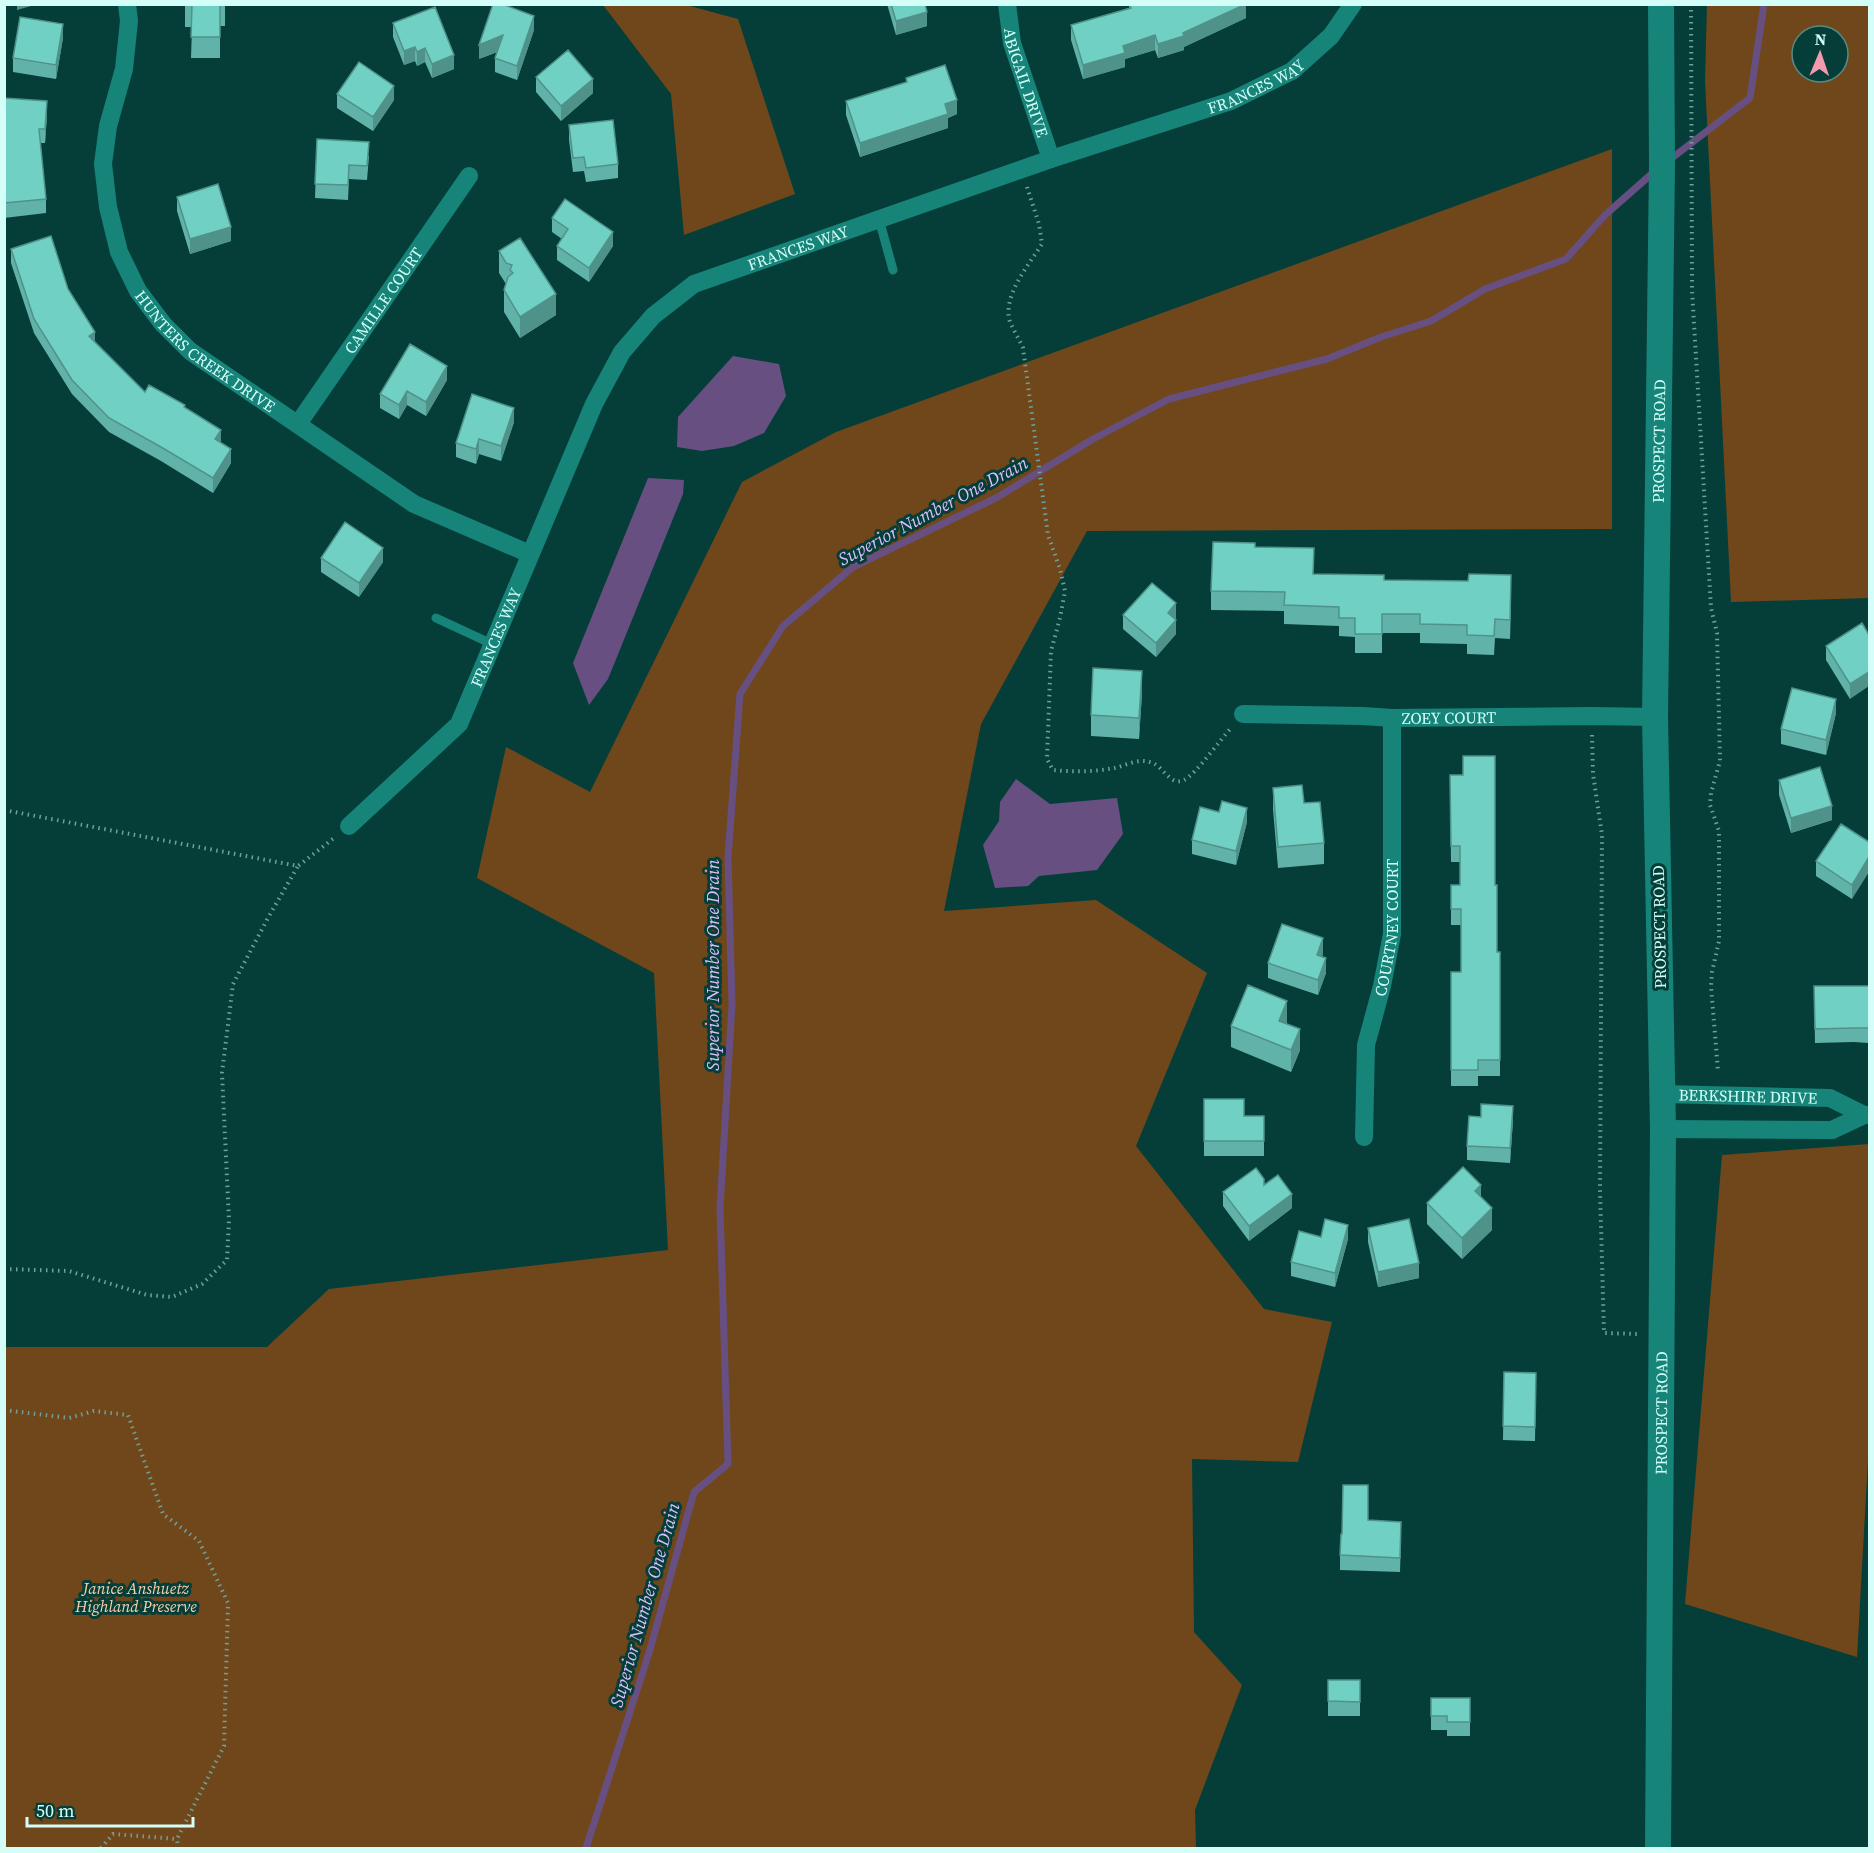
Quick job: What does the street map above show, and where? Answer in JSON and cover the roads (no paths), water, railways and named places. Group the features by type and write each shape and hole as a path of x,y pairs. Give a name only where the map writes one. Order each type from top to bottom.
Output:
{"main road":[{"name":"PROSPECT ROAD","path":"1658,1848 1663,1129 1655,717 1662,165 1661,4"}],"street":[{"name":"HUNTERS CREEK DRIVE","path":"127,4 129,21 124,69 108,126 103,164 108,207 119,252 138,291 163,324 190,351 414,504 530,554"},
{"name":"ABIGAIL DRIVE","path":"1006,4 1012,43 1051,159"},
{"name":"FRANCES WAY","path":"349,826 459,724 594,404 622,352 653,316 694,284 1051,159 1231,101 1292,71 1331,36 1353,4"},
{"name":"CAMILLE COURT","path":"298,424 469,176"},
{"name":"ZOEY COURT","path":"1243,714 1392,718 1655,717"},
{"name":"COURTNEY COURT","path":"1364,1137 1366,1045 1382,986 1392,934 1392,718"},
{"name":"BERKSHIRE DRIVE","path":"1662,1094 1830,1098 1867,1115"},
{"name":"BERKSHIRE DRIVE","path":"1663,1129 1832,1130 1867,1115"}],"lane":[{"path":"879,219 893,270"},
{"path":"436,618 492,644"}],"waterway":[{"name":"Superior Number One Drain","path":"1668,161 1750,98 1764,4"},
{"name":"Superior Number One Drain","path":"586,1848 649,1653 694,1492 728,1464 720,1208 732,1004 728,857 740,694 783,626 853,567 996,498 1093,439 1169,399 1327,359 1381,337 1431,321 1485,289 1566,259 1605,215 1655,171"}],"park label":[{"name":"Janice Anshuetz Highland Preserve","path":"136,1597"}]}
